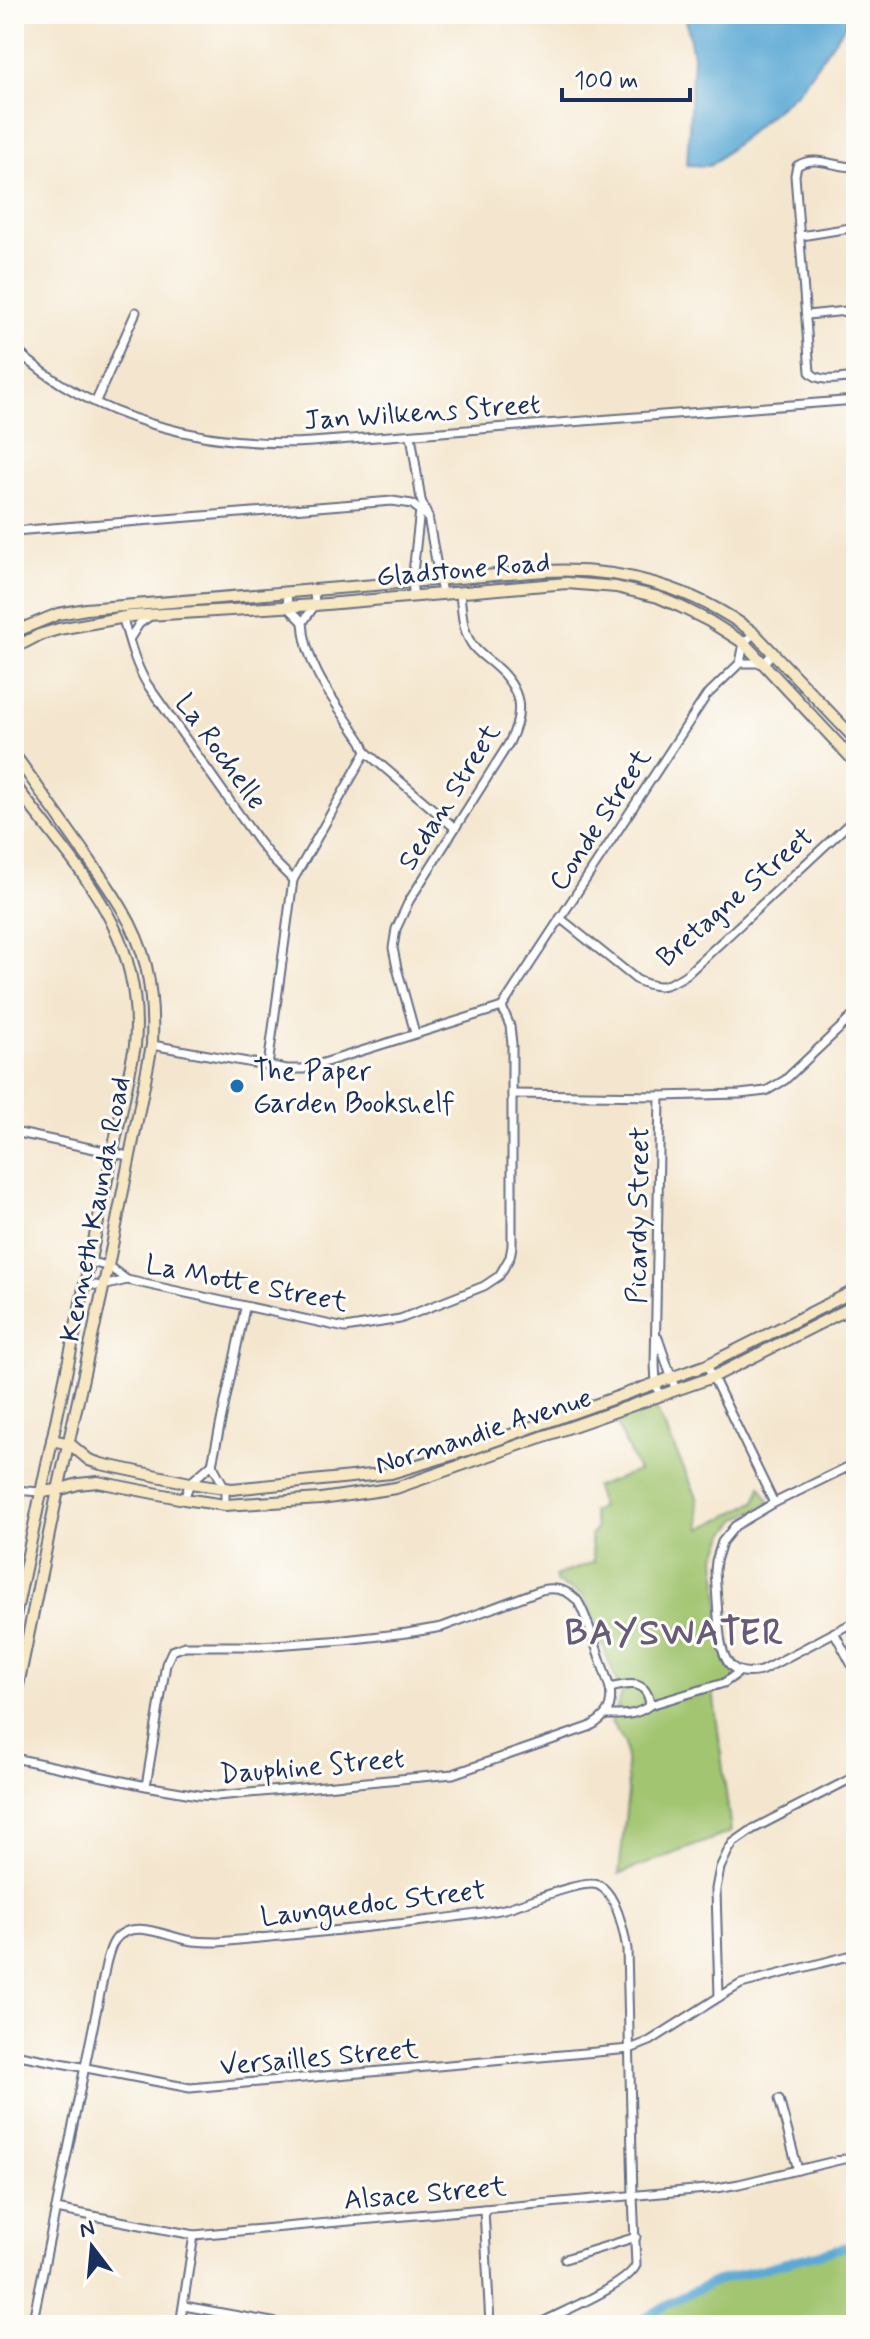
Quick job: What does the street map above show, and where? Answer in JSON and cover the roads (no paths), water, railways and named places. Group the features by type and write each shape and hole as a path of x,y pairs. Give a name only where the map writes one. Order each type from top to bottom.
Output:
{"street":[{"path":"856,167 805,161 797,166 795,188 812,374 820,379 856,377"},
{"path":"801,236 856,227"},
{"path":"807,315 856,310"},
{"path":"96,401 136,312"},
{"name":"Jan Wilkens Street","path":"14,348 71,390 152,423 221,440 277,444 856,400"},
{"path":"411,435 421,500 428,517 442,594"},
{"path":"414,597 412,582 421,500"},
{"path":"14,531 392,501 412,504 428,517"},
{"name":"Gladstone Road","path":"14,632 58,614 121,612 287,592 474,576 565,570 618,573 687,594 754,633 856,740"},
{"path":"474,576 476,592"},
{"name":"Gladstone Road","path":"152,609 288,607 567,583 616,587 658,597 681,607 744,643 856,763"},
{"path":"314,591 315,605 303,622 304,641 311,664 366,752 455,828"},
{"path":"287,592 288,607 303,622"},
{"name":"Sedan Street","path":"415,1033 397,968 394,937 400,917 509,743 519,722 516,692 510,682 473,647 468,638 460,594"},
{"path":"130,638 152,609"},
{"name":"Gladstone Road","path":"14,648 39,635 121,612"},
{"name":"La Rochelle","path":"121,612 133,657 147,684 266,851 293,880"},
{"path":"754,633 744,643 740,663 764,663 773,653"},
{"name":"Conde Street","path":"502,1007 706,696 740,663"},
{"path":"268,1066 293,880 366,752"},
{"name":"Kenneth Kaunda Road","path":"14,754 121,907 139,944 151,1002 152,1045 14,1705"},
{"name":"Kenneth Kaunda Road","path":"14,784 109,912 132,975 137,1018 135,1046 14,1621"},
{"name":"Bretagne Street","path":"560,918 637,980 662,987 687,974 856,817"},
{"path":"65,852 77,842"},
{"path":"152,1045 287,1069 304,1069 502,1007"},
{"name":"La Motte Street","path":"89,1262 108,1266 127,1280 345,1328 400,1319 494,1281 505,1268 512,1246 511,1035 502,1007"},
{"path":"512,1094 660,1096 766,1091 785,1080 856,1013"},
{"name":"Picardy Street","path":"660,1096 656,1384 660,1397"},
{"path":"14,1132 128,1156"},
{"name":"La Motte Street","path":"85,1284 103,1286 127,1280"},
{"name":"Normandie Avenue","path":"52,1440 70,1444 95,1463 225,1488 391,1473 471,1449 707,1365 856,1290"},
{"name":"Normandie Avenue","path":"40,1492 98,1482 225,1505 321,1499 408,1485 713,1377 856,1305"},
{"path":"184,1499 190,1483 212,1464 245,1308"},
{"name":"Picardy Street","path":"657,1336 676,1391"},
{"path":"75,1340 91,1344"},
{"path":"707,1365 774,1503"},
{"path":"736,1670 727,1661 721,1642 716,1561 722,1542 735,1526 774,1503 856,1463"},
{"path":"212,1464 225,1488 225,1505"},
{"path":"358,1478 361,1494"},
{"path":"14,1490 40,1492"},
{"path":"146,1786 166,1664 172,1651 185,1646 260,1646 427,1630 553,1588 578,1601 610,1688 612,1700 606,1715"},
{"name":"Dauphine Street","path":"14,1758 146,1786 217,1796 429,1777 472,1768 589,1727 606,1715 641,1712 650,1705 724,1683 736,1670 761,1671 856,1621"},
{"path":"834,1632 856,1673"},
{"path":"610,1688 628,1683 639,1686 645,1690 650,1705"},
{"path":"719,1997 716,1889 722,1860 733,1843 753,1829 856,1776"},
{"name":"Launguedoc Street","path":"84,2069 110,1948 127,1931 138,1929 200,1943 356,1929 475,1915 589,1884 599,1885 607,1892 625,1936 630,2049"},
{"path":"537,2325 628,2278 636,2265 630,2049 650,2041 741,1984 856,1954"},
{"name":"Versailles Street","path":"14,2054 172,2086 205,2088 630,2049"},
{"path":"32,2325 84,2069"},
{"path":"779,2099 798,2170"},
{"name":"Alsace Street","path":"56,2209 194,2235 739,2184 856,2156"},
{"path":"484,2209 490,2325"},
{"path":"180,2325 194,2235"},
{"path":"565,2259 636,2237"},
{"path":"184,2306 288,2325"}],"water":[{"path":"685,14 853,14 799,90 710,166 687,165 693,56"}],"waterway":[{"path":"633,2325 716,2281 856,2244"}],"place":[{"name":"The Paper Garden Bookshelf","path":"237,1086"}],"district":[{"name":"BAYSWATER","path":"675,1631"}]}
